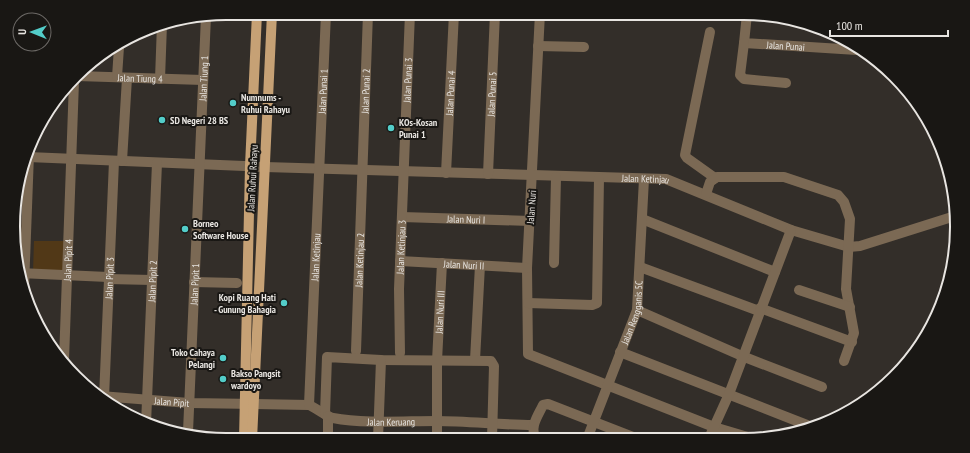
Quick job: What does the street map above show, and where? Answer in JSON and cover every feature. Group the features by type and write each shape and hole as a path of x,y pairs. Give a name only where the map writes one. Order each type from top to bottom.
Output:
{"main road":[{"name":"Jalan Ruhui Rahayu","path":"251,433 249,405 250,166 257,20"},
{"name":"Jalan Ruhui Rahayu","path":"245,433 249,405 265,167 272,20"}],"street":[{"name":"Jalan Punai 1","path":"319,169 326,20"},
{"name":"Jalan Punai 2","path":"363,170 368,20"},
{"name":"Jalan Punai 3","path":"404,172 410,20"},
{"name":"Jalan Punai 4","path":"446,173 454,20"},
{"name":"Jalan Punai 5","path":"488,174 495,20"},
{"name":"Jalan Nuri","path":"540,20 533,176 527,268 528,354 608,385"},
{"path":"746,20 740,75 744,79 786,83"},
{"name":"Jalan Tiung 1","path":"200,164 206,21"},
{"path":"160,79 162,30"},
{"path":"710,32 685,155 715,178 784,177 838,195 844,202 850,219 846,289 854,333 844,361"},
{"name":"Jalan Punai","path":"744,43 849,50"},
{"path":"538,46 584,47"},
{"name":"Jalan Pipit 3","path":"102,391 108,278 118,161 122,77 119,51"},
{"name":"Jalan Tiung 4","path":"84,76 203,80"},
{"name":"Jalan Pipit 4","path":"64,354 74,87"},
{"name":"Jalan Ketinjau","path":"32,156 157,163 670,180 791,230 848,246 860,246 950,218"},
{"name":"Jalan Pipit 2","path":"146,417 157,163"},
{"name":"Jalan Pipit 1","path":"188,429 200,164"},
{"name":"Jalan Ketinjau","path":"309,405 319,169"},
{"name":"Jalan Ketinjau 2","path":"356,351 363,170"},
{"path":"23,258 27,172"},
{"name":"Jalan Ketinjau 3","path":"400,353 400,262 404,172"},
{"path":"554,263 556,177"},
{"path":"528,303 592,306 597,303 599,178"},
{"path":"706,194 710,182 715,178"},
{"name":"Jalan Rengganis 5C","path":"589,433 637,310 644,179"},
{"name":"Jalan Nuri I","path":"402,217 530,221"},
{"path":"642,219 775,272"},
{"path":"711,433 729,394 742,356 791,230"},
{"name":"Jalan Nuri II","path":"400,262 527,268"},
{"name":"Jalan Nuri III","path":"437,433 437,361 442,263"},
{"path":"475,360 480,265"},
{"path":"640,267 852,342"},
{"path":"25,273 152,280"},
{"path":"194,282 238,284"},
{"path":"799,290 850,307"},
{"path":"637,310 742,356 822,387"},
{"path":"620,352 804,424"},
{"path":"328,433 327,357 380,360 491,361 494,366 492,433"},
{"path":"378,433 380,360"},
{"path":"608,385 714,427 734,433"},
{"name":"Jalan Pipit","path":"111,398 189,403 249,405"},
{"path":"535,433 534,425 543,405 548,404 623,433"},
{"name":"Jalan Keruang","path":"249,405 309,405 327,415 379,421 438,421 492,425 534,425"}],"shaded area":[{"path":"34,241 64,241 64,272 33,272"}],"place":[{"name":"Numnums - Ruhui Rahayu","path":"233,103"},
{"name":"SD Negeri 28 BS","path":"162,120"},
{"name":"KOs-Kosan Punai 1","path":"391,128"},
{"name":"Borneo Software House","path":"185,229"},
{"name":"Kopi Ruang Hati - Gunung Bahagia","path":"284,303"},
{"name":"Toko Cahaya Pelangi","path":"223,358"},
{"name":"Bakso Pangsit wardoyo","path":"223,379"}]}
